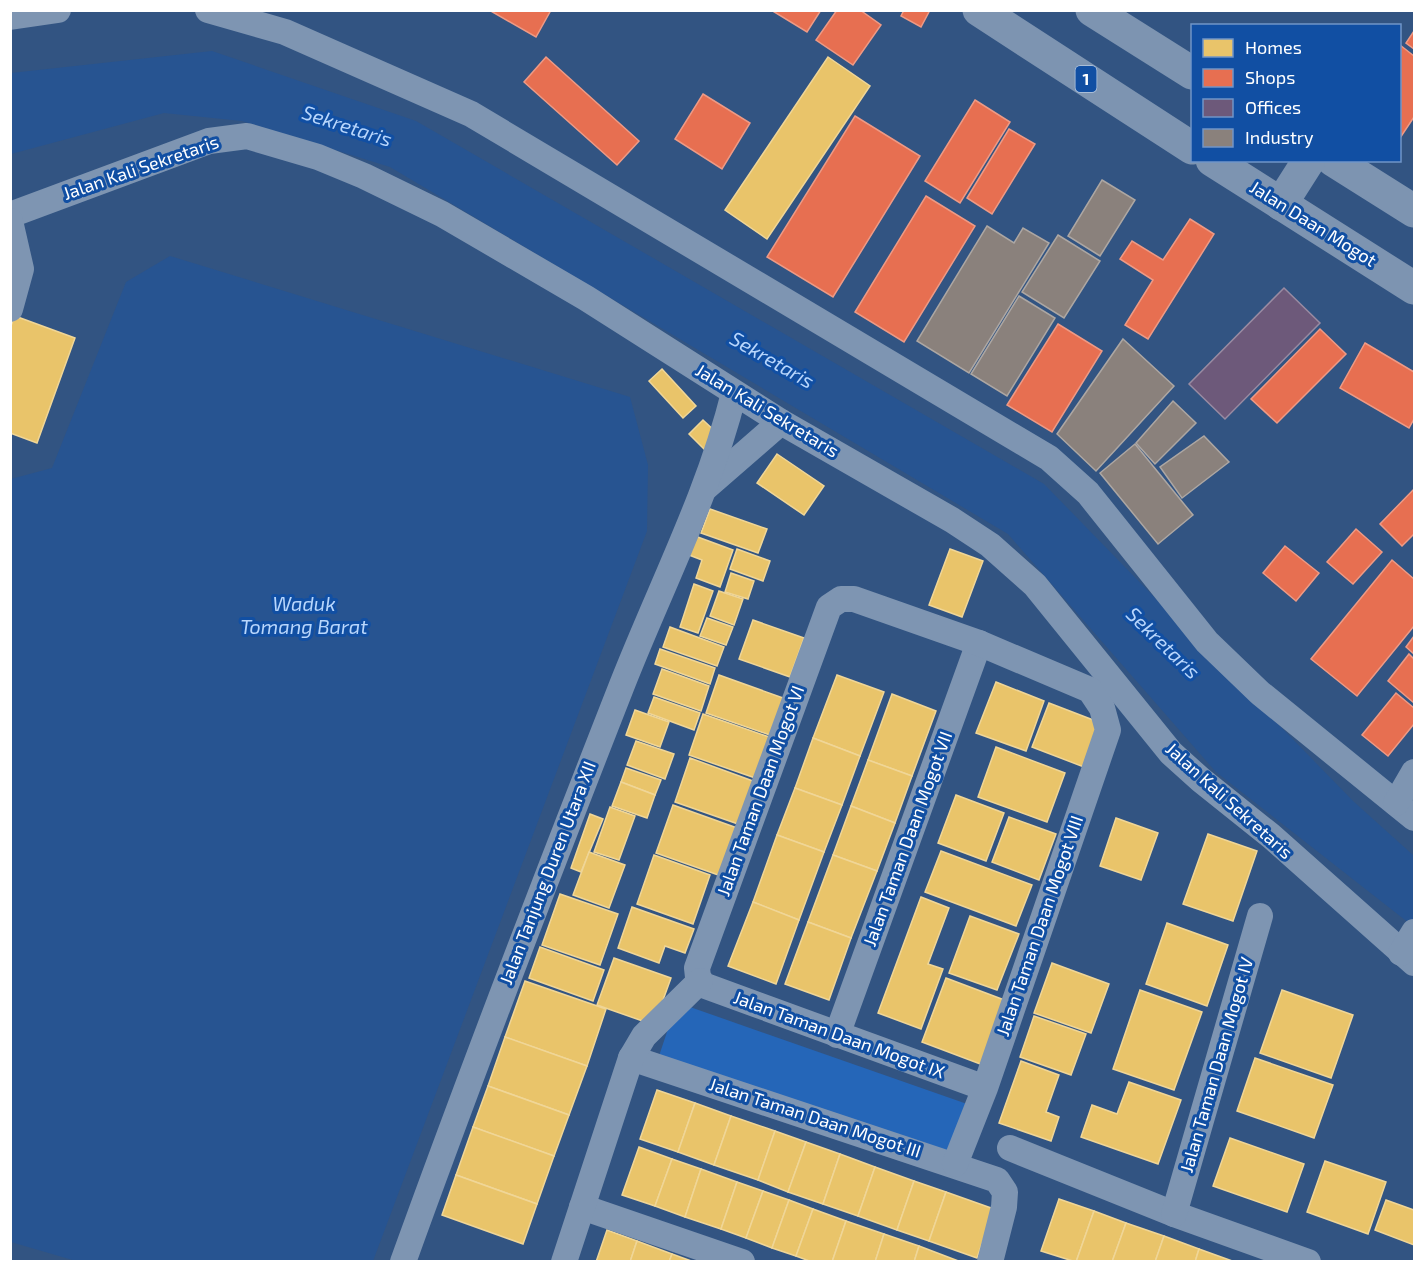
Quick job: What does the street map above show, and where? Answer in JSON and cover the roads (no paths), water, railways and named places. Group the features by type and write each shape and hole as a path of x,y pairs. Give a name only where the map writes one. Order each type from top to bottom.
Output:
{"highway":[{"name":"1","path":"979,10 1191,147"},
{"path":"1092,10 1191,72"},
{"name":"Jalan Daan Mogot","path":"1215,162 1414,288"},
{"path":"1281,204 1308,162"},
{"path":"1336,162 1414,211"}],"street":[{"path":"10,17 58,10"},
{"path":"208,10 285,32 471,114 1049,458 1088,493 1207,642 1260,693 1406,811 1414,772"},
{"name":"Jalan Kali Sekretaris","path":"10,215 209,141 247,136 280,144 364,176 442,214 586,298 782,422 952,520 1016,566 1035,585 1171,753 1201,780 1410,946"},
{"path":"10,221 21,269 10,309"},
{"name":"Jalan Tanjung Duren Utara XII","path":"403,1262 487,1031 654,602 704,489 722,441 734,393"},
{"name":"Jalan Tanjung Duren Utara XII","path":"704,489 782,422"},
{"name":"Jalan Taman Daan Mogot VI","path":"699,979 697,968 829,607 841,599 854,600 978,643"},
{"name":"Jalan Taman Daan Mogot VIII","path":"955,1164 985,1088 1108,730 1102,708 1090,690 978,643"},
{"name":"Jalan Taman Daan Mogot VII","path":"837,1035 978,643"},
{"name":"Jalan Taman Daan Mogot IV","path":"1174,1214 1260,916"},
{"path":"564,1262 631,1058 645,1036 699,979"},
{"name":"Jalan Taman Daan Mogot IX","path":"699,979 703,985 985,1088"},
{"name":"Jalan Taman Daan Mogot III","path":"631,1058 955,1164 997,1180 1005,1192 1004,1207 990,1262"},
{"path":"1010,1148 1174,1214 1308,1262"},
{"path":"582,1208 742,1262"}],"water":[{"name":"Sekretaris","path":"212,51 416,121 1044,484 1353,801 1414,856 1414,927 1216,772 1008,534 390,167 242,121 164,113 11,154 11,73"},
{"name":"Waduk Tomang Barat","path":"170,256 630,397 648,465 647,531 373,1261 76,1261 11,1242 11,479 52,468 126,282"}]}
